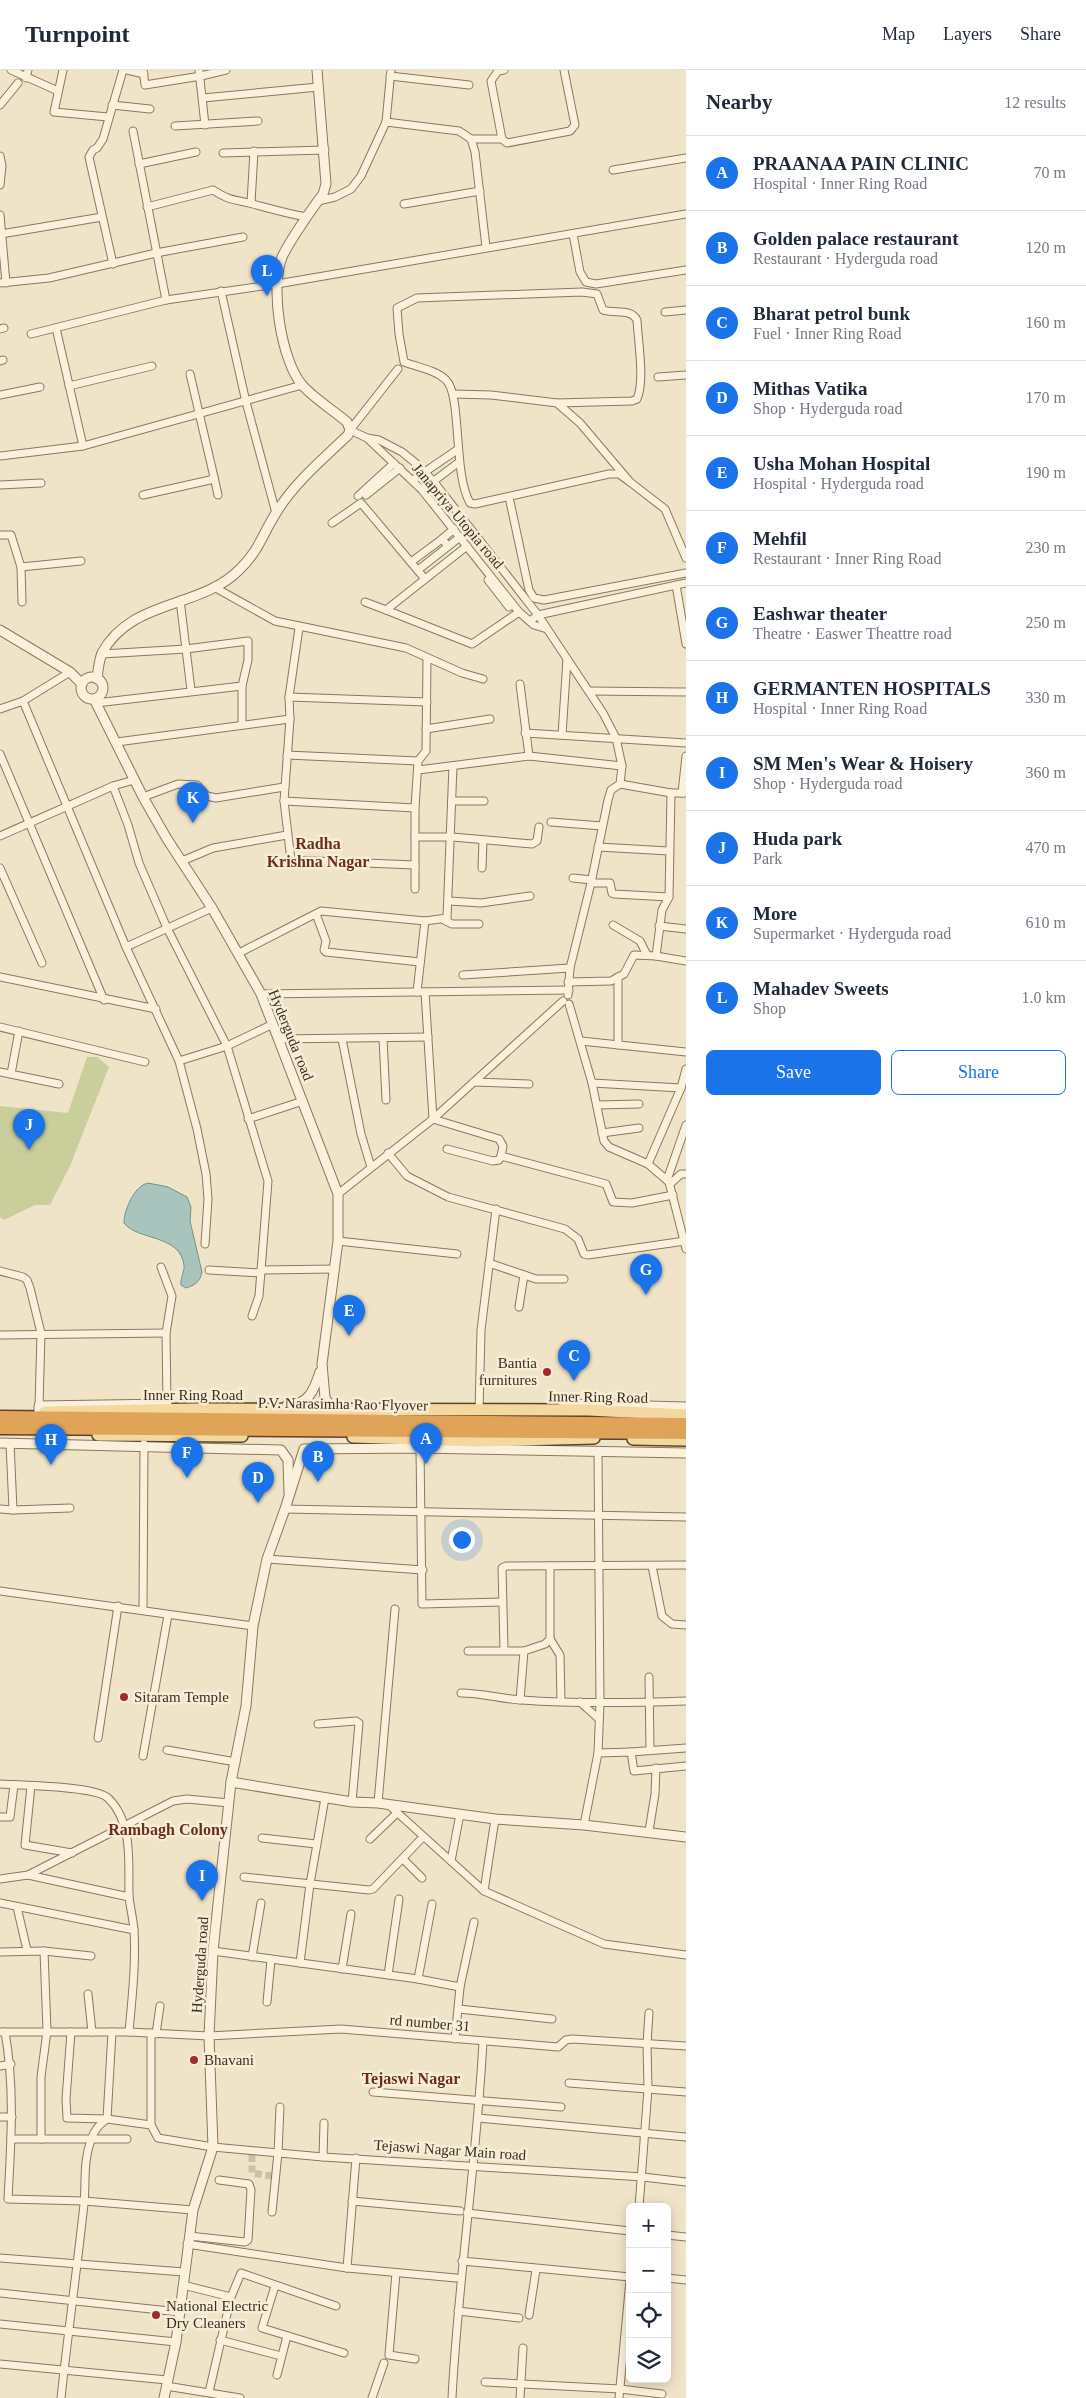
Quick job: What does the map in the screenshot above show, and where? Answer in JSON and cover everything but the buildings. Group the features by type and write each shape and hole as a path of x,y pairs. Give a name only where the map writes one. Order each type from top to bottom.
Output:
{"highway":[{"name":"P.V. Narasimha Rao Flyover","path":"0,1415 686,1424"},
{"name":"P.V. Narasimha Rao Flyover","path":"5,1434 686,1433"}],"main road":[{"name":"Inner Ring Road","path":"0,1415 39,1409 558,1410 686,1414"},
{"path":"5,1434 144,1441 420,1438 478,1441 597,1438 686,1440"}],"street":[{"path":"11,70 27,74 58,91"},
{"path":"63,70 54,110 56,112 108,117"},
{"path":"113,264 89,157 103,139 112,105 116,100 123,70"},
{"path":"127,70 144,72 145,85 200,73 226,70"},
{"path":"317,70 325,150 326,184 318,201 282,256 278,284 280,325 287,361 302,385 347,422 350,430 367,438"},
{"path":"504,70 498,71 491,81 501,136 507,143 570,131 575,125 564,70"},
{"path":"200,73 205,125"},
{"path":"318,201 335,197 351,189 361,176 386,122 390,73 469,85"},
{"path":"0,105 18,83"},
{"path":"203,98 318,86"},
{"path":"112,105 150,109"},
{"path":"175,126 258,121"},
{"path":"386,122 460,131 471,140 475,152 486,247"},
{"path":"132,131 166,300"},
{"path":"471,140 488,138 492,134 501,136"},
{"path":"222,153 325,150"},
{"path":"251,203 254,151"},
{"path":"139,164 196,152"},
{"path":"0,156 2,166 0,185"},
{"path":"612,170 686,158"},
{"path":"147,207 213,190 228,200 251,203 278,212 307,217"},
{"path":"404,204 480,190"},
{"path":"31,334 166,300 278,284 686,214"},
{"path":"0,215 3,283 49,278 156,253 243,237"},
{"path":"2,234 102,217"},
{"path":"573,234 580,272 586,282 596,284 686,270"},
{"path":"221,291 246,402 276,513"},
{"path":"454,394 491,395 557,403 632,401 637,399 640,393 640,379 637,320 635,316 630,313 603,310 597,294 582,292 417,298 397,308 404,362 441,376 447,381 454,394 457,450 466,496 470,503 476,504 609,474 619,474 664,509 686,558"},
{"path":"665,312 686,310"},
{"path":"56,328 83,446"},
{"path":"69,386 152,366"},
{"path":"97,678 102,654 114,636 133,620 214,587 238,571 260,546 276,513 304,477 348,435 398,369"},
{"path":"190,374 218,495"},
{"path":"658,377 686,375"},
{"path":"0,456 83,446 302,385"},
{"path":"0,394 40,387"},
{"path":"557,403 580,423 630,482"},
{"name":"Janapriya Utopia road","path":"367,438 422,490 517,613 534,625 547,629"},
{"name":"Janapriya Utopia road","path":"367,438 379,440 402,452 434,482 538,615 589,691 616,738 622,766 620,784 611,790 602,826 592,881 570,968 567,998 581,1040 602,1133"},
{"path":"413,480 457,450"},
{"path":"422,490 459,462"},
{"path":"366,495 397,466"},
{"path":"358,496 397,466"},
{"path":"143,495 210,480 214,476"},
{"path":"0,485 41,483"},
{"path":"509,497 528,590 534,598 544,600 686,573"},
{"path":"332,523 361,504 425,579"},
{"path":"411,562 454,530"},
{"path":"0,535 11,535 21,567 22,602"},
{"path":"418,570 460,537"},
{"path":"442,539 453,558"},
{"path":"386,610 467,546"},
{"path":"21,567 81,561"},
{"path":"476,564 511,605"},
{"path":"530,622 538,615 686,583"},
{"path":"676,585 686,644"},
{"path":"214,587 275,621 299,628 383,642 406,648 462,673 483,679"},
{"path":"180,600 191,690"},
{"path":"365,602 472,644 517,613"},
{"path":"299,628 289,697 290,719 284,787 287,835 291,860 415,865"},
{"path":"0,630 70,672 82,684 84,695 95,701 242,686"},
{"path":"102,654 186,649 248,641 248,660 242,686 242,725"},
{"path":"415,889 415,808 418,761 426,751 427,658"},
{"path":"562,735 567,659"},
{"path":"0,709 23,701 70,672"},
{"path":"82,684 90,678 97,678"},
{"path":"95,701 100,696 102,690 101,683 97,678"},
{"path":"520,684 529,756"},
{"path":"589,691 686,692"},
{"path":"289,697 427,702"},
{"path":"23,701 126,947 179,1061 197,1129 206,1174 208,1199 205,1244"},
{"name":"Hyderguda road","path":"95,701 143,797 239,953 261,994 280,1039 338,1194 338,1241 322,1364 325,1398 332,1408 339,1410"},
{"path":"117,742 290,719"},
{"path":"426,729 490,719"},
{"path":"526,733 686,743"},
{"path":"0,754 104,1000"},
{"path":"287,755 418,761"},
{"path":"418,770 529,756 622,766"},
{"path":"620,784 671,793 684,793 686,756"},
{"path":"444,920 448,915 449,901 453,766"},
{"path":"0,836 113,786 134,780"},
{"path":"143,797 178,784 197,785 207,796 216,798 284,787"},
{"path":"113,786 128,825 139,863 167,928 227,1046 268,1181 259,1296 252,1316"},
{"path":"656,956 662,910 669,897 671,793"},
{"path":"284,801 415,808"},
{"path":"452,801 484,801"},
{"path":"551,822 602,826"},
{"path":"415,837 452,837 536,844 539,827"},
{"path":"182,861 213,848 287,835"},
{"path":"482,868 483,840"},
{"path":"598,848 669,851"},
{"path":"0,868 42,963"},
{"path":"573,878 610,884 614,894 669,897"},
{"path":"449,901 481,903 530,896"},
{"path":"126,947 212,908"},
{"path":"239,953 322,911 425,921 444,920 452,924 479,924"},
{"path":"316,914 326,942 324,950 326,952 420,962"},
{"path":"417,992 425,921"},
{"path":"613,925 640,941 647,954"},
{"path":"659,926 686,929"},
{"path":"568,982 611,980 624,974 632,956 647,954 686,961"},
{"path":"463,975 570,968"},
{"path":"0,977 104,1000 156,1009"},
{"path":"618,977 618,1044"},
{"path":"261,994 426,992 567,998"},
{"path":"426,992 433,1119"},
{"path":"338,1194 371,1166 433,1119 567,998"},
{"path":"179,1061 227,1046 273,1024"},
{"path":"0,1026 145,1062"},
{"path":"11,1074 19,1031"},
{"path":"280,1039 428,1037"},
{"path":"383,1038 386,1100"},
{"path":"342,1039 361,1134 371,1166"},
{"path":"581,1040 686,1052"},
{"path":"648,1164 681,1088 686,1069"},
{"path":"0,1072 59,1084"},
{"path":"474,1082 529,1084"},
{"path":"592,1083 681,1088"},
{"path":"248,1119 303,1101"},
{"path":"597,1105 640,1104"},
{"path":"433,1119 499,1139 503,1146 499,1160 493,1161 448,1149"},
{"path":"668,1182 686,1125"},
{"path":"640,1128 602,1133 604,1141 609,1147 648,1164 668,1182 677,1206 686,1249"},
{"path":"388,1153 408,1176 417,1183 448,1197 496,1209 573,1233 584,1254 588,1256 685,1241"},
{"path":"501,1156 606,1184 610,1198 616,1203 632,1203 673,1196"},
{"path":"671,1170 678,1177"},
{"path":"668,1182 686,1174"},
{"path":"677,1206 686,1206"},
{"path":"480,1411 481,1330 496,1209"},
{"path":"338,1241 457,1254"},
{"path":"489,1263 536,1279 564,1279"},
{"path":"161,1267 172,1296 166,1333 167,1404"},
{"path":"210,1270 335,1269"},
{"path":"0,1271 27,1280 41,1333 39,1409 167,1404 296,1405 307,1399 313,1391 322,1364"},
{"path":"519,1307 524,1275"},
{"path":"0,1335 41,1333 166,1333"},
{"path":"558,1410 570,1404 686,1407"},
{"path":"0,1443 5,1434"},
{"path":"5,1434 13,1510"},
{"path":"143,1610 144,1441 281,1450 288,1460 287,1480 290,1496"},
{"path":"502,1602 422,1607 420,1448 686,1452"},
{"name":"Hyderguda road","path":"164,2398 176,2342 193,2210 213,2147 209,2036 213,1951 231,1782 246,1706 253,1626 267,1559 290,1496 304,1449 420,1448"},
{"path":"584,1825 598,1753 600,1704 598,1451"},
{"path":"0,1509 70,1508"},
{"path":"285,1509 686,1517"},
{"path":"267,1559 423,1570"},
{"path":"504,1649 502,1568 506,1566 599,1567 686,1565"},
{"path":"550,1566 550,1639 560,1655 561,1701"},
{"path":"652,1566 662,1616 672,1624 686,1625"},
{"path":"0,1591 253,1626"},
{"path":"98,1738 118,1606"},
{"path":"378,1803 395,1609"},
{"path":"143,1756 168,1615"},
{"path":"468,1651 504,1649 524,1651 545,1644 550,1639"},
{"path":"520,1700 524,1651"},
{"path":"649,1677 650,1750"},
{"path":"461,1693 482,1693 520,1700 600,1704 686,1701"},
{"path":"580,1702 599,1719"},
{"path":"318,1724 356,1721 359,1723 352,1802"},
{"path":"598,1753 686,1748"},
{"path":"167,1750 236,1762"},
{"path":"631,1752 634,1771 686,1766"},
{"path":"649,1831 655,1794 656,1768"},
{"path":"231,1782 352,1802 378,1803 495,1819 649,1831 686,1837"},
{"path":"0,1784 81,1790 107,1797 117,1810 124,1826 129,1853 129,1897 134,1930 135,1969 129,2032"},
{"path":"0,1817 10,1817 14,1785"},
{"path":"31,1786 25,1845 72,1853"},
{"path":"300,1963 316,1844 325,1798"},
{"path":"0,1879 28,1875 173,1801 187,1799 229,1803"},
{"path":"390,1806 484,1891 604,1944 686,1955"},
{"path":"370,1838 398,1813"},
{"path":"451,1862 460,1814"},
{"path":"484,1891 495,1819"},
{"path":"244,1877 369,1890 403,1859 423,1837"},
{"path":"262,1838 316,1844"},
{"path":"403,1859 422,1878"},
{"path":"28,1875 129,1897"},
{"path":"388,1975 399,1898"},
{"path":"0,1903 134,1930"},
{"path":"252,1957 261,1903"},
{"path":"418,1979 432,1904"},
{"path":"18,1906 27,1950"},
{"path":"342,1969 352,1914"},
{"path":"455,2040 460,1987 474,1922"},
{"path":"0,1952 27,1950 91,1956"},
{"path":"41,2139 40,2077 47,2032 44,1951"},
{"path":"213,1951 418,1979 460,1987"},
{"path":"266,2002 271,1960"},
{"path":"88,1994 92,2032"},
{"path":"72,2032 66,2099 67,2118 107,2119 151,2125 154,2033 160,2006"},
{"path":"459,2009 552,2019"},
{"path":"640,2203 643,2177 648,2089 647,2044 649,2013"},
{"name":"rd number 31","path":"3,2032 129,2032 209,2036 341,2029 455,2040 558,2047 566,2040 572,2039 686,2046"},
{"path":"3,2032 11,2064 12,2117 8,2199 84,2201 193,2210"},
{"path":"61,2398 84,2201 85,2162 91,2139 97,2127 107,2119 112,2032"},
{"path":"452,2398 462,2261 463,2212 478,2118 483,2041"},
{"path":"0,2066 11,2064"},
{"path":"570,2083 686,2092"},
{"path":"373,2092 561,2107"},
{"path":"272,2212 274,2176 278,2153 280,2107"},
{"path":"0,2116 12,2117"},
{"path":"478,2118 644,2134 686,2136"},
{"path":"323,2156 324,2123"},
{"name":"Tejaswi Nagar Main road","path":"151,2125 158,2138 252,2153 472,2165 643,2177 686,2182"},
{"path":"11,2139 127,2140"},
{"path":"347,2268 356,2158"},
{"path":"188,2240 245,2242 248,2240 251,2190 249,2184 219,2180"},
{"path":"352,2201 626,2231"},
{"path":"671,2235 686,2237"},
{"path":"188,2240 347,2268 456,2278"},
{"path":"0,2258 76,2262 184,2272"},
{"path":"462,2261 626,2278"},
{"path":"529,2315 536,2270"},
{"path":"209,2392 230,2297 241,2273 336,2306"},
{"path":"396,2273 389,2356 415,2359"},
{"path":"671,2278 686,2280"},
{"path":"183,2285 230,2297"},
{"path":"276,2286 262,2328 344,2353"},
{"path":"0,2292 179,2312"},
{"path":"619,2398 629,2293"},
{"path":"458,2311 520,2318"},
{"path":"0,2324 176,2342"},
{"path":"277,2375 287,2336"},
{"path":"220,2340 281,2356"},
{"path":"520,2398 522,2348"},
{"path":"372,2398 384,2363"},
{"path":"0,2364 166,2383 240,2398"},
{"path":"485,2382 620,2389 662,2394"}],"green space":[{"path":"87,1057 97,1057 109,1067 70,1166 50,1205 35,1205 4,1220 0,1217 0,1106 68,1113"}],"water":[{"path":"148,1183 168,1187 187,1197 191,1207 190,1221 202,1272 198,1281 189,1287 186,1288 181,1285 184,1265 181,1255 175,1248 158,1239 130,1229 124,1223 126,1212 134,1194 143,1185"}],"tunnel":[{"path":"252,2155 252,2173 272,2176"}],"place":[{"name":"Mahadev Sweets","path":"267,296"},
{"name":"More","path":"193,823"},
{"name":"Huda park","path":"29,1150"},
{"name":"Eashwar theater","path":"646,1295"},
{"name":"Usha Mohan Hospital","path":"349,1336"},
{"name":"Bantia furnitures","path":"547,1372"},
{"name":"Bharat petrol bunk","path":"574,1381"},
{"name":"PRAANAA PAIN CLINIC","path":"426,1464"},
{"name":"GERMANTEN HOSPITALS","path":"51,1465"},
{"name":"Mehfil","path":"187,1478"},
{"name":"Golden palace restaurant","path":"318,1482"},
{"name":"Mithas Vatika","path":"258,1503"},
{"name":"Sitaram Temple","path":"124,1697"},
{"name":"SM Men's Wear & Hoisery","path":"202,1901"},
{"name":"Bhavani","path":"194,2060"},
{"name":"National Electric Dry Cleaners","path":"156,2315"}],"district":[{"name":"Radha Krishna Nagar","path":"318,852"},
{"name":"Rambagh Colony","path":"168,1829"},
{"name":"Tejaswi Nagar","path":"411,2078"}]}
